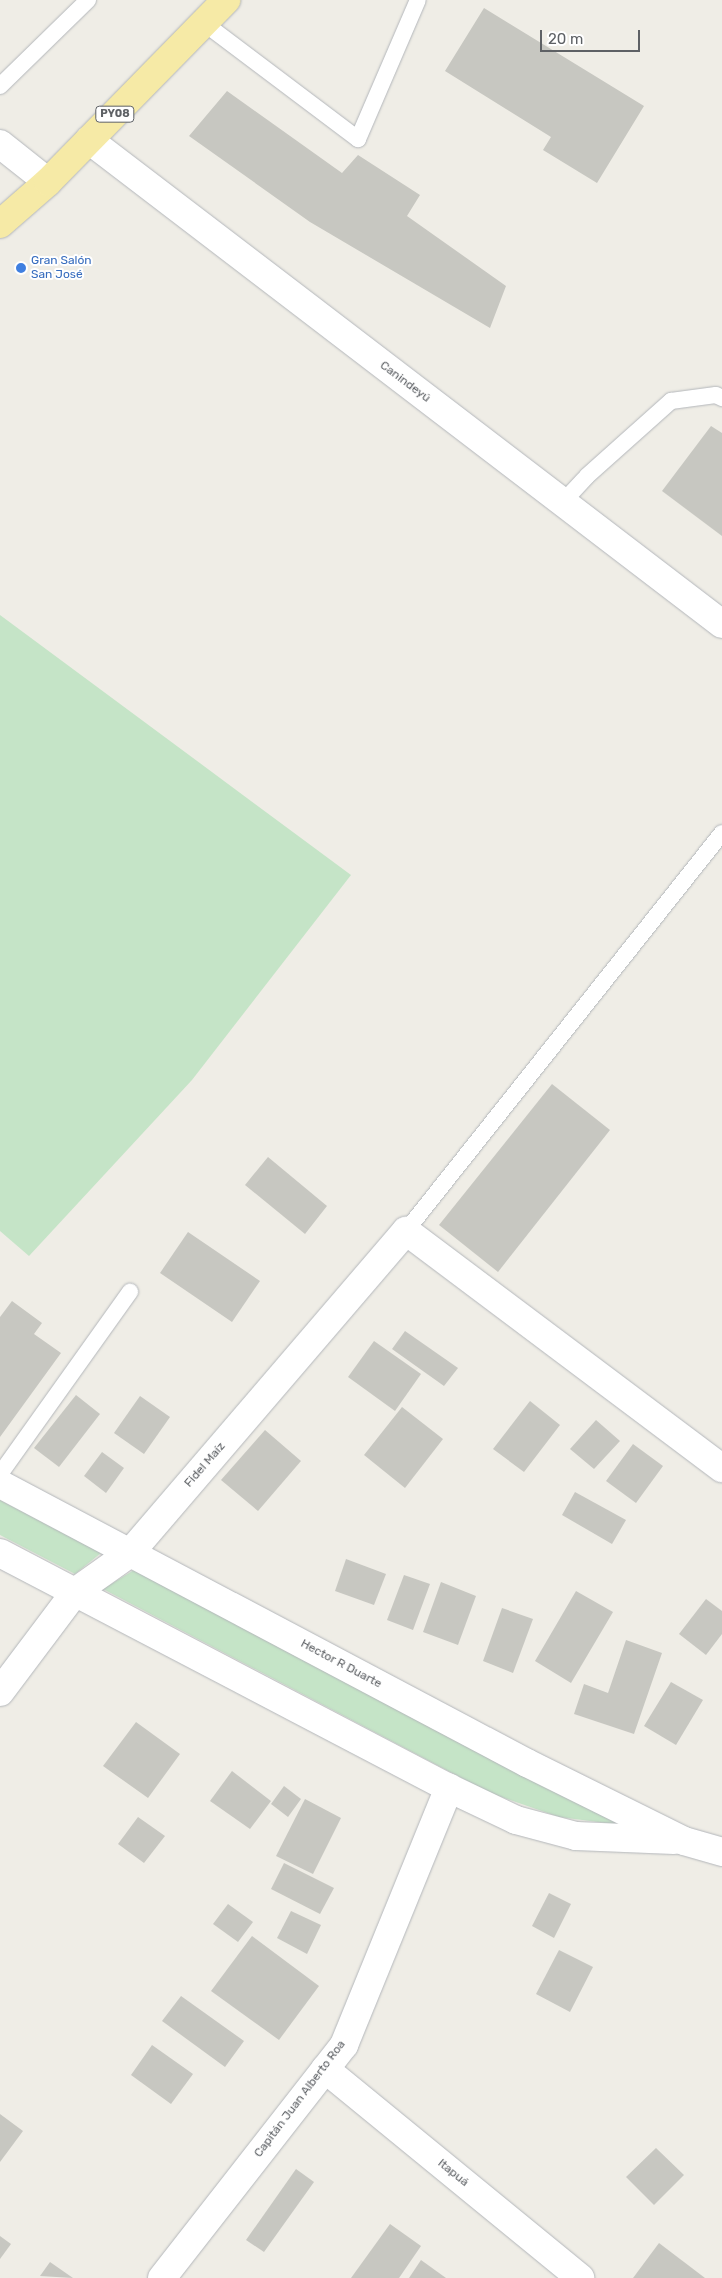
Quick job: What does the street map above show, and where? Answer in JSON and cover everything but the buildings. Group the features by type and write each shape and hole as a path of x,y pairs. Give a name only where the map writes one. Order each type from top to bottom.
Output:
{"highway":[{"name":"PY08","path":"0,224 48,182 226,0"}],"street":[{"name":"Canindeyú","path":"89,140 722,624"},
{"path":"0,144 48,182"},
{"path":"406,1231 722,1468"},
{"name":"Fidel Maíz","path":"0,1692 75,1592 130,1553 406,1231"},
{"name":"Hector R Duarte","path":"0,1484 527,1762 684,1841 722,1852"},
{"name":"Hector R Duarte","path":"0,1553 449,1788 516,1820 576,1836 684,1841"},
{"name":"Capitán Juan Alberto Roa","path":"162,2278 344,2044 449,1788"},
{"name":"Itapuá","path":"325,2069 580,2278"}],"lane":[{"path":"0,86 88,0"},
{"path":"204,24 358,139 418,0"},
{"path":"563,502 587,476 671,401 716,395 722,398"},
{"path":"406,1231 722,833"},
{"path":"0,1474 130,1292"}],"green space":[{"path":"0,615 351,875 192,1080 29,1256 0,1231"},
{"path":"0,1500 101,1553 75,1574 0,1535"},
{"path":"134,1570 629,1826 559,1817 490,1793 103,1589"}],"place":[{"name":"Gran Salón San José","path":"21,268"}]}
